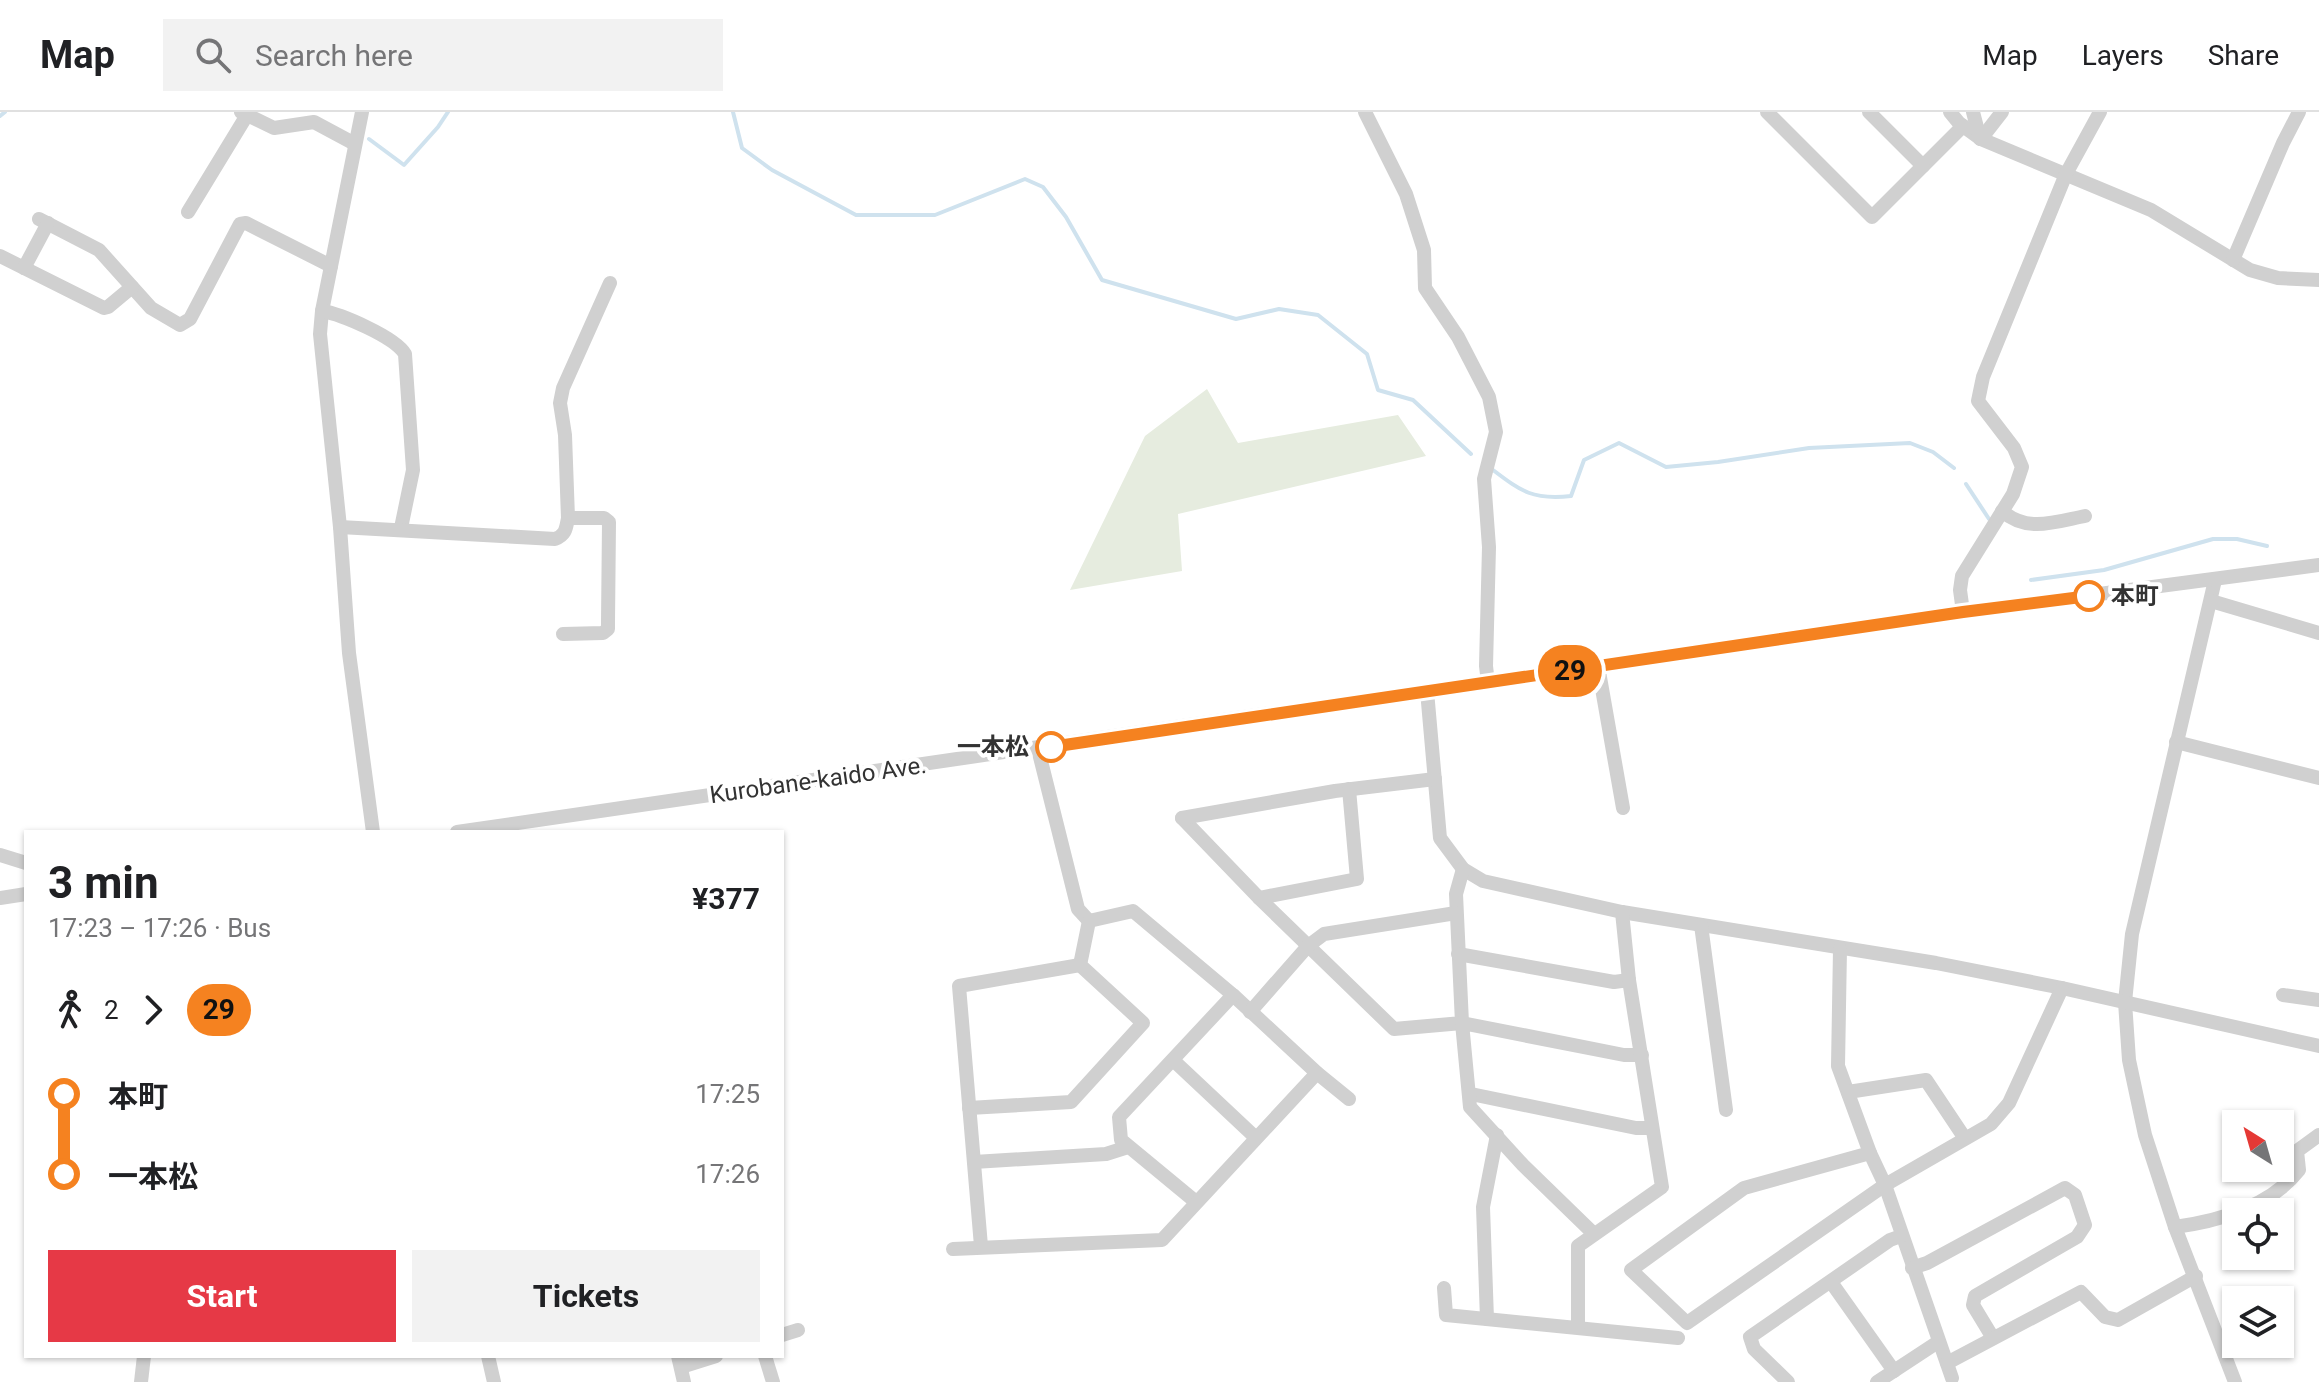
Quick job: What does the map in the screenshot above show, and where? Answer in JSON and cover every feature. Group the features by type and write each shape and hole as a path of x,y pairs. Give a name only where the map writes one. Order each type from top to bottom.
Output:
{"street":[{"path":"362,112 322,311 321,362 340,527 349,653 373,830"},
{"path":"1365,112 1406,194 1424,250 1425,288 1458,337 1489,397 1496,432 1484,479 1489,547 1488,683"},
{"path":"1767,112 1872,217 1963,126"},
{"path":"1869,112 1923,166"},
{"path":"1950,112 1981,139 2151,210 2250,270 2278,278 2319,280"},
{"path":"1973,112 1981,139"},
{"path":"1981,139 2002,112"},
{"path":"1963,612 1962,576 2020,479 2022,467 2014,448 1978,401 1983,377 2066,174 2100,112"},
{"path":"2233,260 2299,112"},
{"path":"188,212 244,114 274,128 314,122 355,144"},
{"path":"24,268 44,221 99,250 151,308 173,322 186,324 236,228 246,223 331,266"},
{"path":"0,256 104,308 132,287"},
{"path":"340,527 401,528 555,539 566,531 565,435 560,403 563,388 610,283"},
{"path":"322,311 340,315 397,345 405,354 413,470 401,528"},
{"path":"2002,511 2016,522 2027,525 2085,516"},
{"path":"563,634 603,633 608,629 609,522 604,518 568,518"},
{"name":"Kurobane-kaido Ave.","path":"471,830 1963,612 2319,565"},
{"path":"2215,580 2132,934 2125,1002 2129,1060 2145,1135 2175,1227 2235,1382"},
{"path":"2211,601 2319,633"},
{"path":"1598,666 1623,808"},
{"path":"1427,691 1440,838 1463,869 1483,881 1622,912 1936,963 2319,1046"},
{"path":"2176,742 2319,778"},
{"path":"1038,749 1078,909 1089,921"},
{"path":"1435,779 1349,789 1182,818 1394,1029 1462,1023 1624,1055 1642,1055"},
{"path":"1259,898 1357,879 1349,789"},
{"path":"0,855 24,862"},
{"path":"1463,869 1456,894 1456,913 1470,1107 1523,1165 1594,1234"},
{"path":"0,898 24,894"},
{"path":"1089,921 1133,911 1349,1099"},
{"path":"1578,1327 1578,1246 1662,1187 1629,980 1622,912"},
{"path":"1250,1012 1308,946 1324,934 1456,913"},
{"path":"1080,965 1089,921"},
{"path":"1701,925 1726,1110"},
{"path":"1840,949 1838,1066 1885,1185 1949,1370 1993,1338 2081,1292 2105,1317 2118,1320 2196,1276"},
{"path":"1458,954 1614,982 1629,980"},
{"path":"969,1108 1071,1102 1143,1023 1080,965"},
{"path":"981,1246 959,986 1080,965"},
{"path":"1870,1153 1744,1188 1631,1270 1687,1323 1885,1185 1991,1124 2009,1103 2062,988"},
{"path":"1196,1202 1121,1140 1119,1117 1233,995"},
{"path":"2283,995 2319,1000"},
{"path":"1173,1060 1255,1137"},
{"path":"953,1249 1162,1240 1317,1073"},
{"path":"1848,1092 1926,1080 1964,1137"},
{"path":"1471,1094 1636,1128 1652,1128"},
{"path":"1487,1319 1483,1207 1497,1135"},
{"path":"2175,1227 2211,1222 2261,1202 2290,1182 2299,1170 2297,1151 2319,1135"},
{"path":"974,1162 1106,1154 1128,1147"},
{"path":"1912,1268 1927,1263 2065,1188 2075,1195 2085,1225 2077,1237 1975,1296 1973,1305 1993,1338"},
{"path":"1788,1382 1754,1349 1750,1337 1890,1240 1901,1236"},
{"path":"1831,1282 1894,1371"},
{"path":"1444,1288 1446,1315 1678,1338"},
{"path":"784,1334 798,1330"},
{"path":"1877,1382 1938,1342"},
{"path":"141,1382 144,1358"},
{"path":"488,1358 494,1382"},
{"path":"681,1368 710,1358"},
{"path":"766,1358 773,1382"}],"shaded area":[{"path":"1207,389 1238,443 1398,415 1426,456 1178,514 1182,571 1070,590 1145,436"}],"waterway":[{"path":"0,116 5,112"},
{"path":"369,139 404,165 448,112"},
{"path":"733,112 742,148 772,170 856,215 935,215 1025,179 1043,187 1066,217 1102,280 1236,319 1279,309 1318,315 1367,354 1378,390 1413,400 1471,454"},
{"path":"1493,470 1529,493 1558,497 1571,496 1584,460 1619,443 1666,467 1809,448 1910,443 1933,452 1954,468"},
{"path":"1966,484 1989,519"},
{"path":"2031,580 2104,570 2213,539 2237,539 2267,546"}],"bus line":[{"name":"29","path":"1051,747 2089,596"}],"place":[{"name":"本町","path":"2089,596"},
{"name":"一本松","path":"1051,747"}]}
